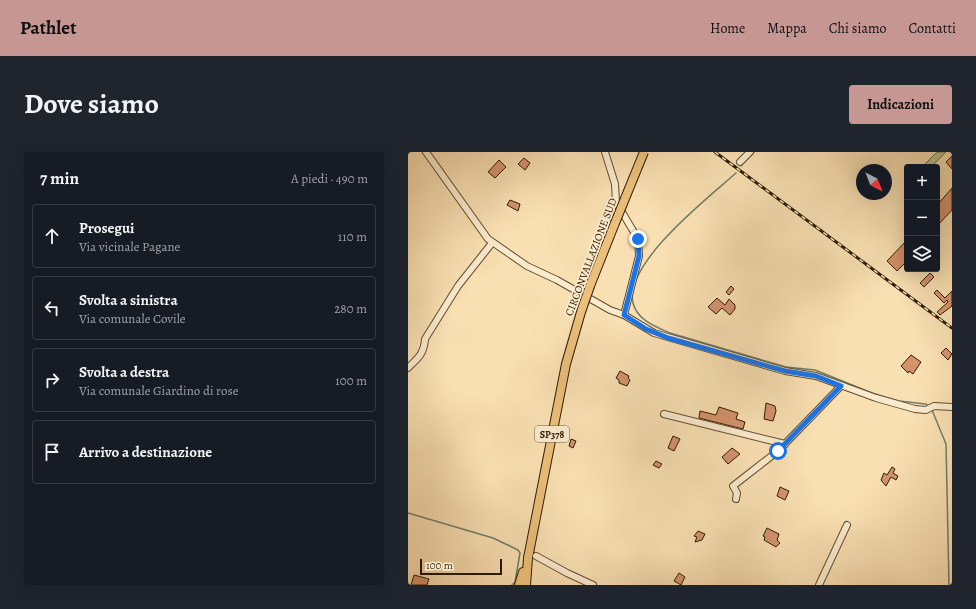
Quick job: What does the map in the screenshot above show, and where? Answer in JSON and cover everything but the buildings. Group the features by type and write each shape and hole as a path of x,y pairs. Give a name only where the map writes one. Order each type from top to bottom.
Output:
{"main road":[{"name":"CIRCONVALLAZIONE SUD","path":"526,585 528,558 566,364 590,286 644,152"},
{"name":"SP378","path":"519,585 528,558"}],"street":[{"path":"426,152 488,240 527,266 557,280 610,310 624,315 646,329 668,338 785,371 816,376 876,398 915,409 926,410 934,406 952,407"},
{"path":"605,152 615,184 616,202 638,239 639,256 624,315"},
{"path":"740,162 750,152"},
{"path":"408,368 422,354 425,339 458,286 492,242"},
{"path":"736,499 738,493 733,486 785,444 841,386"},
{"path":"664,414 785,444"},
{"path":"819,585 847,525"},
{"path":"536,556 593,585"}],"green space":[{"path":"937,152 946,152 934,164 925,164"}],"waterway":[{"path":"741,166 754,152"},
{"path":"736,173 689,214 671,232 642,269 634,287 633,303 638,314 648,322 670,333 786,367 815,370 872,393 899,401 926,404 929,407"},
{"path":"932,410 946,444 949,585"},
{"path":"408,513 493,538 518,550 520,553 515,582 512,585"}],"railway":[{"path":"715,152 952,328"}],"route":[{"path":"638,239 639,256 626,300 624,315 646,329 668,338 785,371 816,376 841,386 778,451"}]}
